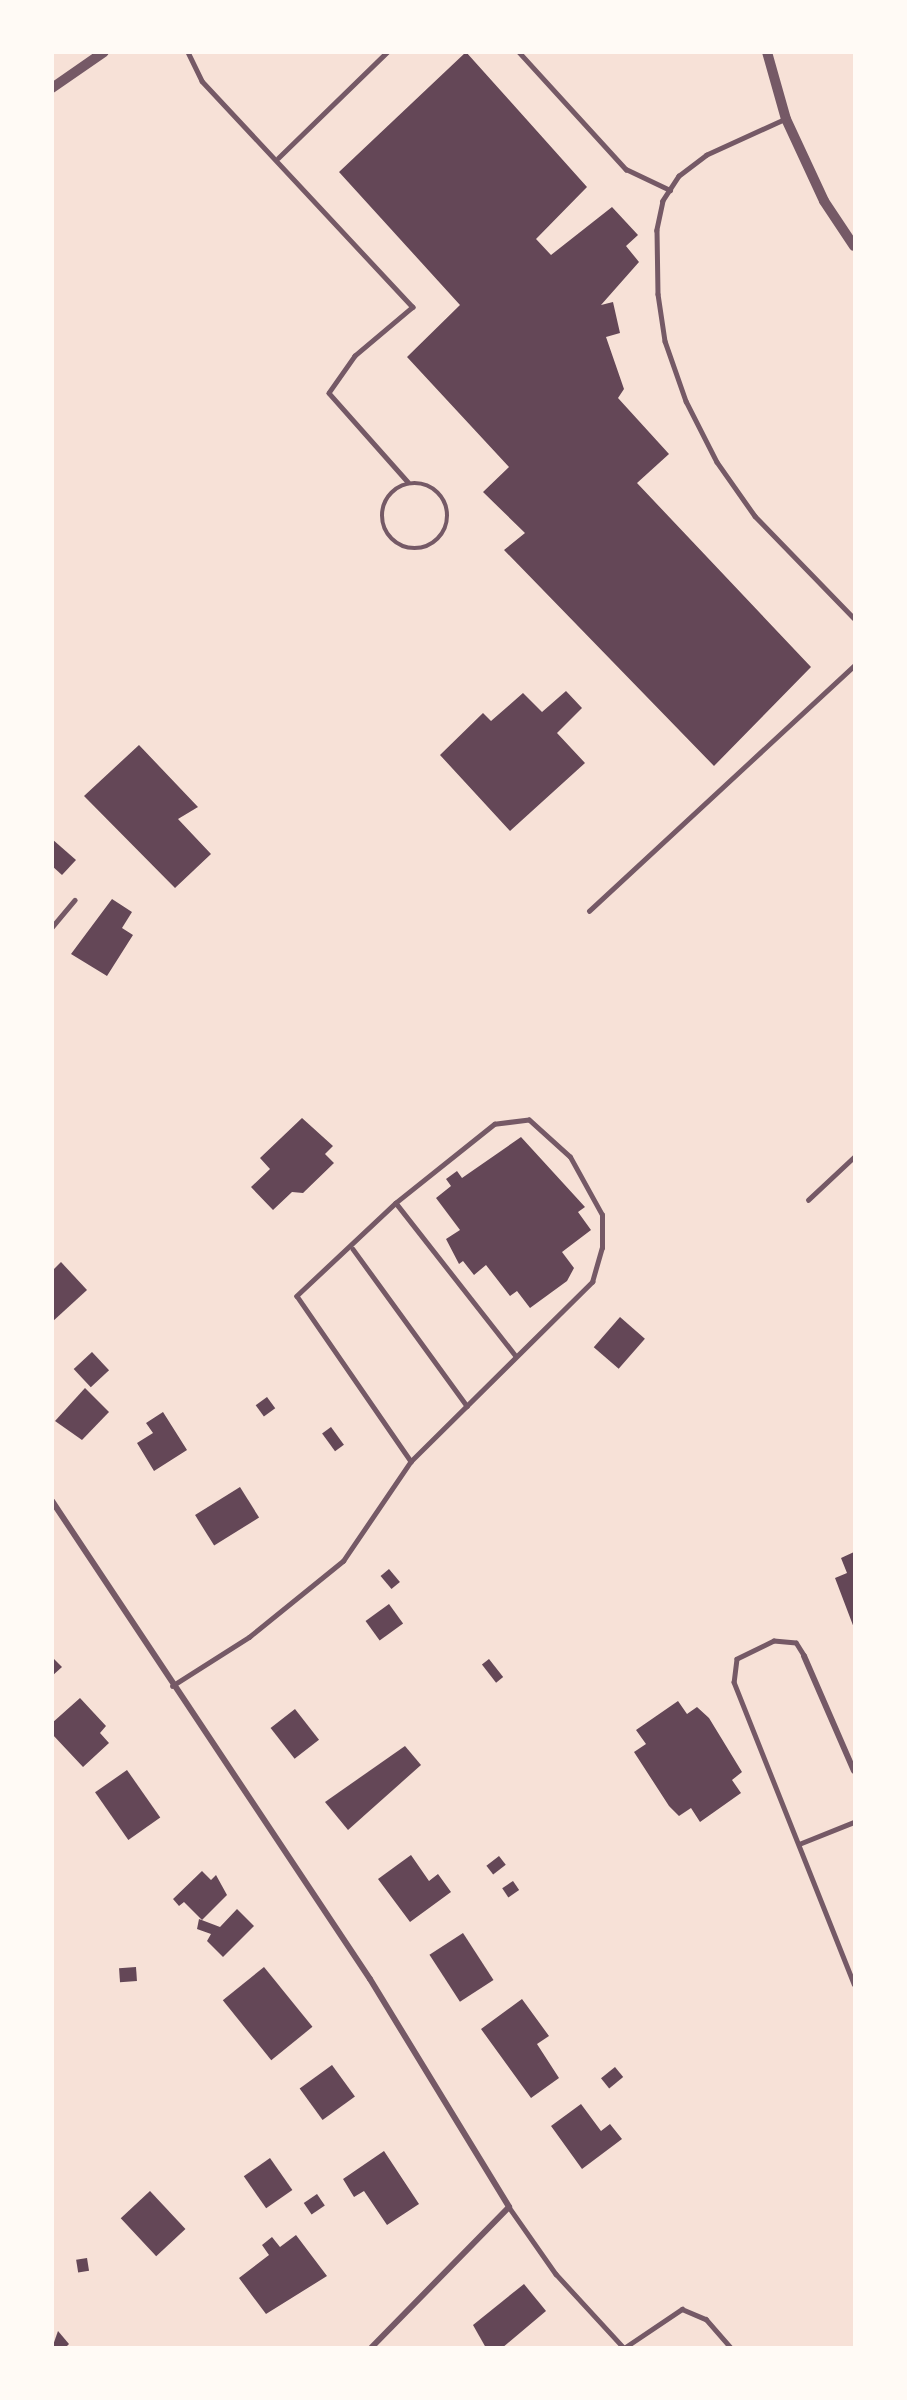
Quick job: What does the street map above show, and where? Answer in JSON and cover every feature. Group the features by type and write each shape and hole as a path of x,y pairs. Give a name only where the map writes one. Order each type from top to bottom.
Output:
{"street":[{"path":"52,88 104,52"},
{"path":"767,52 786,119 824,201 855,246"},
{"path":"52,1501 171,1686 370,1979 509,2207 370,2348"},
{"path":"804,1656 855,1771"}],"lane":[{"path":"188,52 202,81 278,158 413,307 355,356 329,393 408,482 437,490 447,503 448,520 431,546 414,549 396,544 383,527 384,504 408,482"},
{"path":"278,158 387,52"},
{"path":"519,52 626,170 670,190"},
{"path":"786,119 707,154 670,190 657,230 658,294 665,341 686,401 717,462 755,516 855,618"},
{"path":"589,911 855,666"},
{"path":"52,927 75,900"},
{"path":"171,1686 249,1637 335,1569 411,1461 592,1282 602,1248 602,1215 570,1157 529,1120 495,1124 396,1203 353,1249 297,1296 411,1461"},
{"path":"808,1200 855,1157"},
{"path":"396,1203 516,1356"},
{"path":"353,1249 467,1406"},
{"path":"804,1656 796,1643 774,1641 737,1659 734,1667 734,1682 855,1984"},
{"path":"799,1844 855,1822"},
{"path":"509,2207 555,2274 624,2348 682,2309 706,2319 731,2348"}],"building":[{"path":"466,52 587,187 536,239 551,255 612,207 638,235 626,246 639,262 601,305 613,302 620,333 606,337 624,389 618,398 669,454 637,483 811,667 714,766 504,550 525,533 483,492 509,467 407,357 460,305 339,172"},
{"path":"566,691 582,708 557,733 585,763 510,831 440,755 483,713 491,721 523,693 542,712"},
{"path":"139,745 198,807 178,819 211,854 175,888 84,796"},
{"path":"52,839 76,860 62,875 52,866"},
{"path":"112,899 132,912 122,928 133,935 107,976 71,954"},
{"path":"302,1118 333,1146 325,1154 334,1163 303,1193 292,1192 273,1210 251,1187 270,1169 260,1158"},
{"path":"521,1137 585,1207 578,1212 591,1230 562,1252 574,1268 567,1281 530,1308 517,1291 510,1296 486,1265 474,1275 463,1261 459,1264 446,1239 460,1230 436,1198 451,1186 446,1179 457,1171 462,1178"},
{"path":"61,1262 87,1290 52,1322 52,1271"},
{"path":"620,1317 645,1339 619,1369 594,1347"},
{"path":"92,1352 109,1370 91,1387 74,1369"},
{"path":"85,1388 109,1412 82,1440 55,1421"},
{"path":"267,1397 275,1408 264,1417 256,1405"},
{"path":"163,1412 187,1450 154,1471 137,1443 153,1433 146,1423"},
{"path":"331,1427 344,1445 335,1451 322,1433"},
{"path":"240,1487 259,1518 214,1546 195,1515"},
{"path":"854,1552 854,1628 835,1578 847,1573 841,1558"},
{"path":"389,1569 400,1582 392,1589 381,1576"},
{"path":"389,1604 403,1623 380,1640 366,1621"},
{"path":"52,1657 62,1667 52,1676"},
{"path":"489,1659 503,1677 496,1683 482,1665"},
{"path":"80,1698 106,1726 100,1733 109,1743 83,1767 52,1734 52,1723"},
{"path":"678,1701 687,1714 697,1707 709,1718 742,1772 732,1780 741,1793 700,1822 691,1808 679,1816 669,1806 634,1752 646,1744 636,1730"},
{"path":"295,1709 319,1740 295,1759 271,1728"},
{"path":"405,1746 421,1765 348,1830 325,1802"},
{"path":"127,1770 160,1818 128,1840 95,1792"},
{"path":"411,1855 429,1881 438,1874 451,1892 410,1922 378,1879"},
{"path":"499,1856 506,1865 493,1875 486,1866"},
{"path":"202,1871 211,1880 216,1875 227,1895 202,1920 184,1902 179,1906 173,1899"},
{"path":"513,1881 519,1890 508,1897 502,1888"},
{"path":"237,1909 254,1926 223,1957 207,1941 211,1934 197,1929 199,1919 220,1927"},
{"path":"463,1933 493,1980 460,2002 429,1955"},
{"path":"136,1967 137,1981 120,1982 119,1968"},
{"path":"264,1967 312,2027 271,2060 223,2000"},
{"path":"522,1999 549,2036 537,2044 559,2078 531,2098 481,2029"},
{"path":"332,2065 355,2097 323,2120 300,2089"},
{"path":"615,2067 623,2077 609,2088 601,2078"},
{"path":"581,2104 601,2131 610,2124 622,2139 582,2169 551,2126"},
{"path":"384,2151 419,2204 387,2225 364,2191 354,2197 343,2179"},
{"path":"270,2158 292,2190 266,2208 244,2176"},
{"path":"150,2191 185,2229 156,2256 121,2218"},
{"path":"317,2194 325,2206 312,2215 304,2203"},
{"path":"296,2235 327,2276 266,2314 239,2278 269,2255 262,2245 272,2237 280,2247"},
{"path":"87,2258 89,2271 78,2273 76,2260"},
{"path":"524,2284 546,2311 502,2348 486,2348 473,2325"},
{"path":"58,2331 69,2344 65,2348 52,2348"}]}
